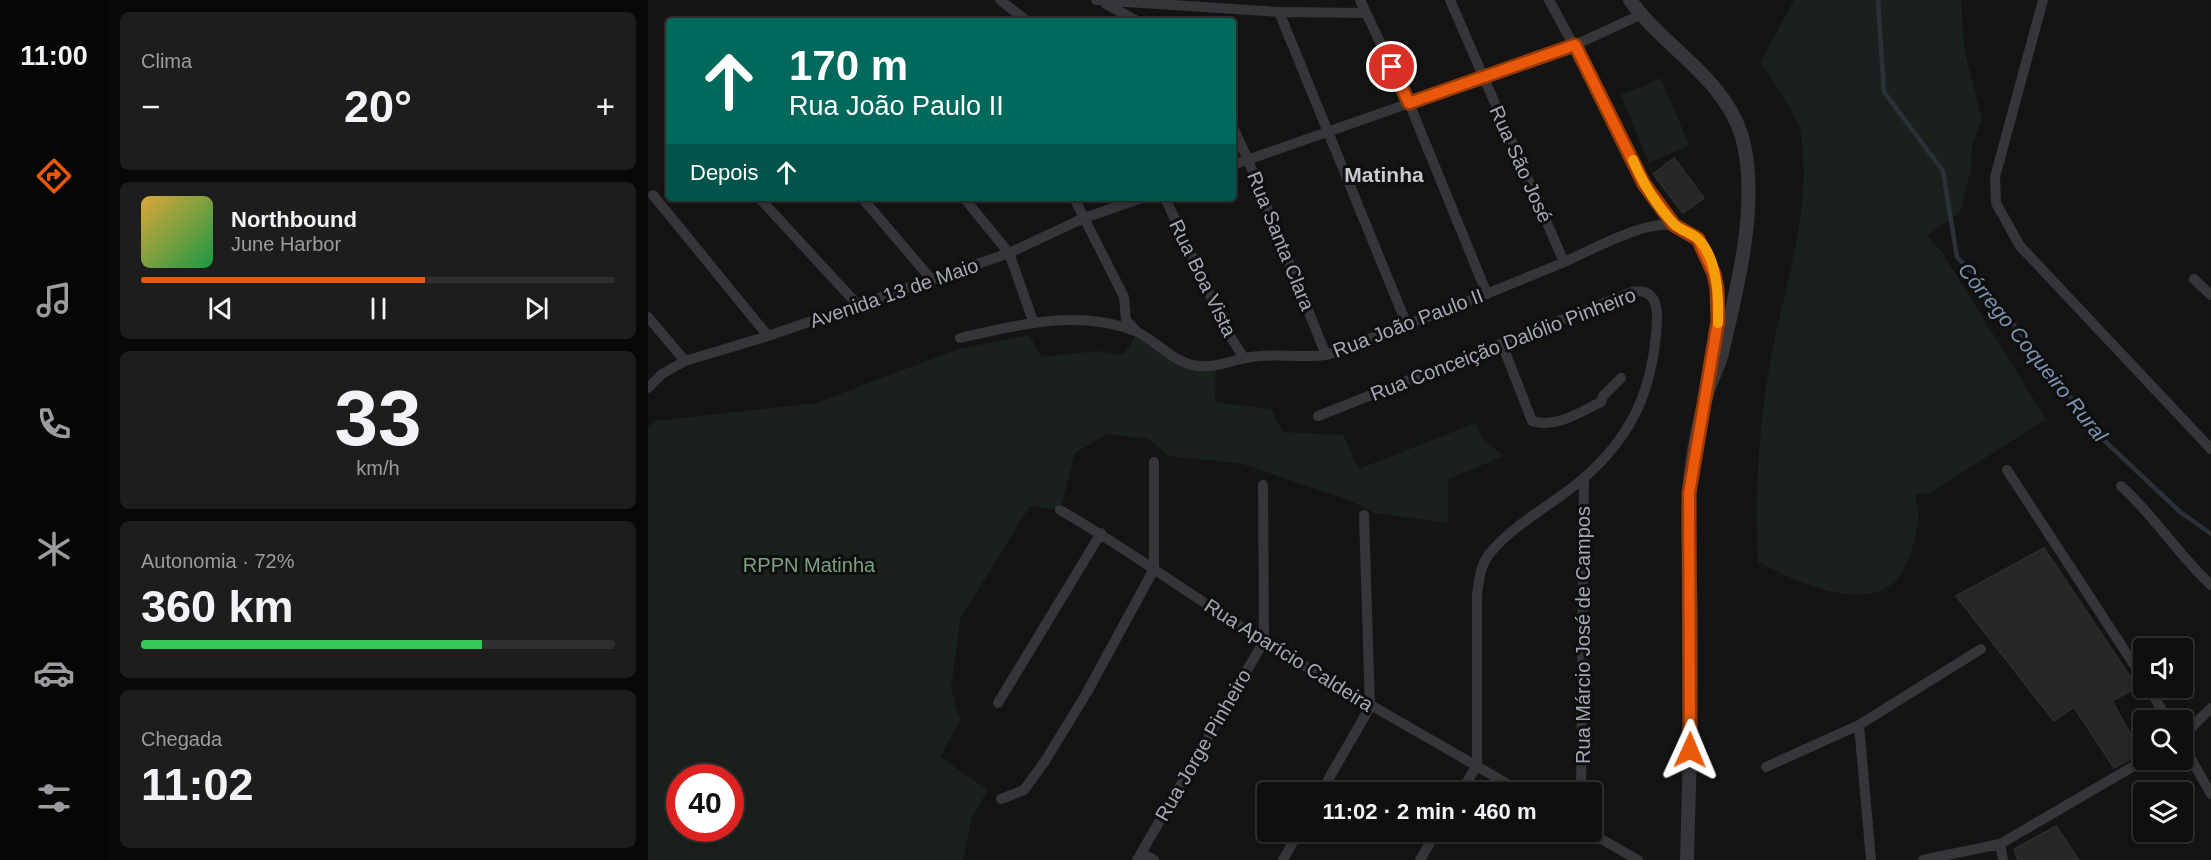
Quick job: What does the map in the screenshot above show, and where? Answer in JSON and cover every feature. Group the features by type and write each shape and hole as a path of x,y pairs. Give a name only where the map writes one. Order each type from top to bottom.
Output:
{"street":[{"path":"1000,0 1024,18"},
{"path":"1360,0 1409,103 1487,294"},
{"name":"Rua São José","path":"1450,0 1564,262"},
{"path":"1549,0 1575,45 1644,184 1674,225 1698,239 1714,274 1718,321 1689,493 1692,662 1687,860"},
{"path":"1630,0 1640,15 1698,70 1718,93 1741,134 1748,159 1750,201 1738,275 1722,354 1708,391"},
{"path":"2043,0 1995,177 1996,203 2020,246 2211,449"},
{"path":"1098,1 1279,12 1366,13"},
{"path":"1098,1 1131,18"},
{"path":"1279,12 1407,325"},
{"path":"1236,164 1575,45 1640,15"},
{"name":"Rua Santa Clara","path":"1236,134 1326,355"},
{"path":"652,195 768,336"},
{"path":"762,201 857,304"},
{"path":"865,201 932,280"},
{"path":"966,201 1009,253 1033,321"},
{"path":"1076,201 1124,297 1126,320 1138,333"},
{"name":"Avenida 13 de Maio","path":"648,388 662,374 685,361 768,336 1009,253 1084,218 1133,201"},
{"name":"Rua Boa Vista","path":"1166,201 1226,330 1244,357"},
{"name":"Rua João Paulo II","path":"960,338 1033,321 1099,323 1138,333 1191,364 1216,367 1244,357 1326,355 1487,294 1618,237 1651,228 1674,225"},
{"path":"2194,279 2211,295"},
{"name":"Rua Conceição Dalólio Pinheiro","path":"1318,416 1632,292 1642,290 1651,293 1657,315 1656,345 1647,389 1617,444 1584,478 1490,552 1481,570 1477,595 1477,765"},
{"path":"648,316 685,361"},
{"path":"1502,344 1525,408 1532,421 1543,424 1558,421 1601,402 1603,396 1621,378"},
{"path":"1001,799 1024,790 1045,761 1086,694 1154,569 1154,462"},
{"path":"2007,470 2133,663"},
{"name":"Rua Márcio José de Campos","path":"1581,782 1584,478"},
{"path":"1263,485 1264,641"},
{"path":"2121,486 2146,508 2185,562 2211,585"},
{"name":"Rua Aparício Caldeira","path":"1060,510 1101,533 1264,641 1370,707 1505,782"},
{"path":"1327,782 1370,707 1364,515"},
{"path":"998,703 1101,533"},
{"name":"Rua Jorge Pinheiro","path":"1139,856 1264,641"},
{"path":"1766,767 1859,725 1982,649"},
{"path":"2193,726 2211,708"},
{"path":"1859,725 1871,860"},
{"path":"2193,762 2211,794"},
{"path":"1467,782 1477,765"},
{"path":"1923,860 2000,844 2133,767"},
{"path":"1602,840 1638,860"},
{"path":"1282,860 1293,842"},
{"path":"1420,860 1431,842"},
{"path":"2000,844 2003,860"},
{"path":"1139,856 1154,860"}],"green space":[{"path":"1794,0 1961,0 1964,49 1982,120 1972,144 1971,167 1960,212 1927,236 1942,252 2046,419 1930,493 1915,494 1918,509 1917,527 1902,573 1887,587 1868,594 1846,594 1822,589 1777,572 1758,562 1757,494 1764,404 1772,350 1794,256 1803,193 1800,129 1789,106 1761,62"},
{"path":"1661,78 1689,145 1649,163 1621,95"},
{"name":"RPPN Matinha","path":"1138,333 1172,355 1216,367 1215,402 1271,409 1283,432 1343,435 1359,469 1475,423 1483,440 1504,456 1448,479 1448,523 1375,513 1349,500 1243,464 1168,456 1149,439 1107,434 1075,453 1060,510 1030,506 960,619 951,689 960,720 940,757 988,790 972,817 963,860 648,860 648,427 655,421 816,403 958,349 1029,335 1042,357 1098,351 1123,355"}],"building":[{"path":"1674,158 1704,198 1683,213 1653,174"},
{"path":"2044,548 2133,681 2133,689 2112,701 2133,739 2133,757 2114,768 2074,707 2054,721 1956,596"},
{"path":"2056,826 2079,860 2018,860 2014,849"}],"waterway":[{"name":"Córrego Coqueiro Rural","path":"1878,0 1884,92 1943,171 1957,257 1977,278 2075,403 2090,427 2179,511 2211,534"}],"slow traffic":[{"path":"1633,160 1644,184 1674,225 1698,239 1708,257 1717,289 1718,323"}],"district":[{"name":"Matinha","path":"1384,174"}],"route":[{"path":"1392,67 1409,103 1575,45 1617,125 1644,184 1674,225 1698,239 1708,257 1717,289 1718,321 1689,493 1692,662 1690,750"}]}
